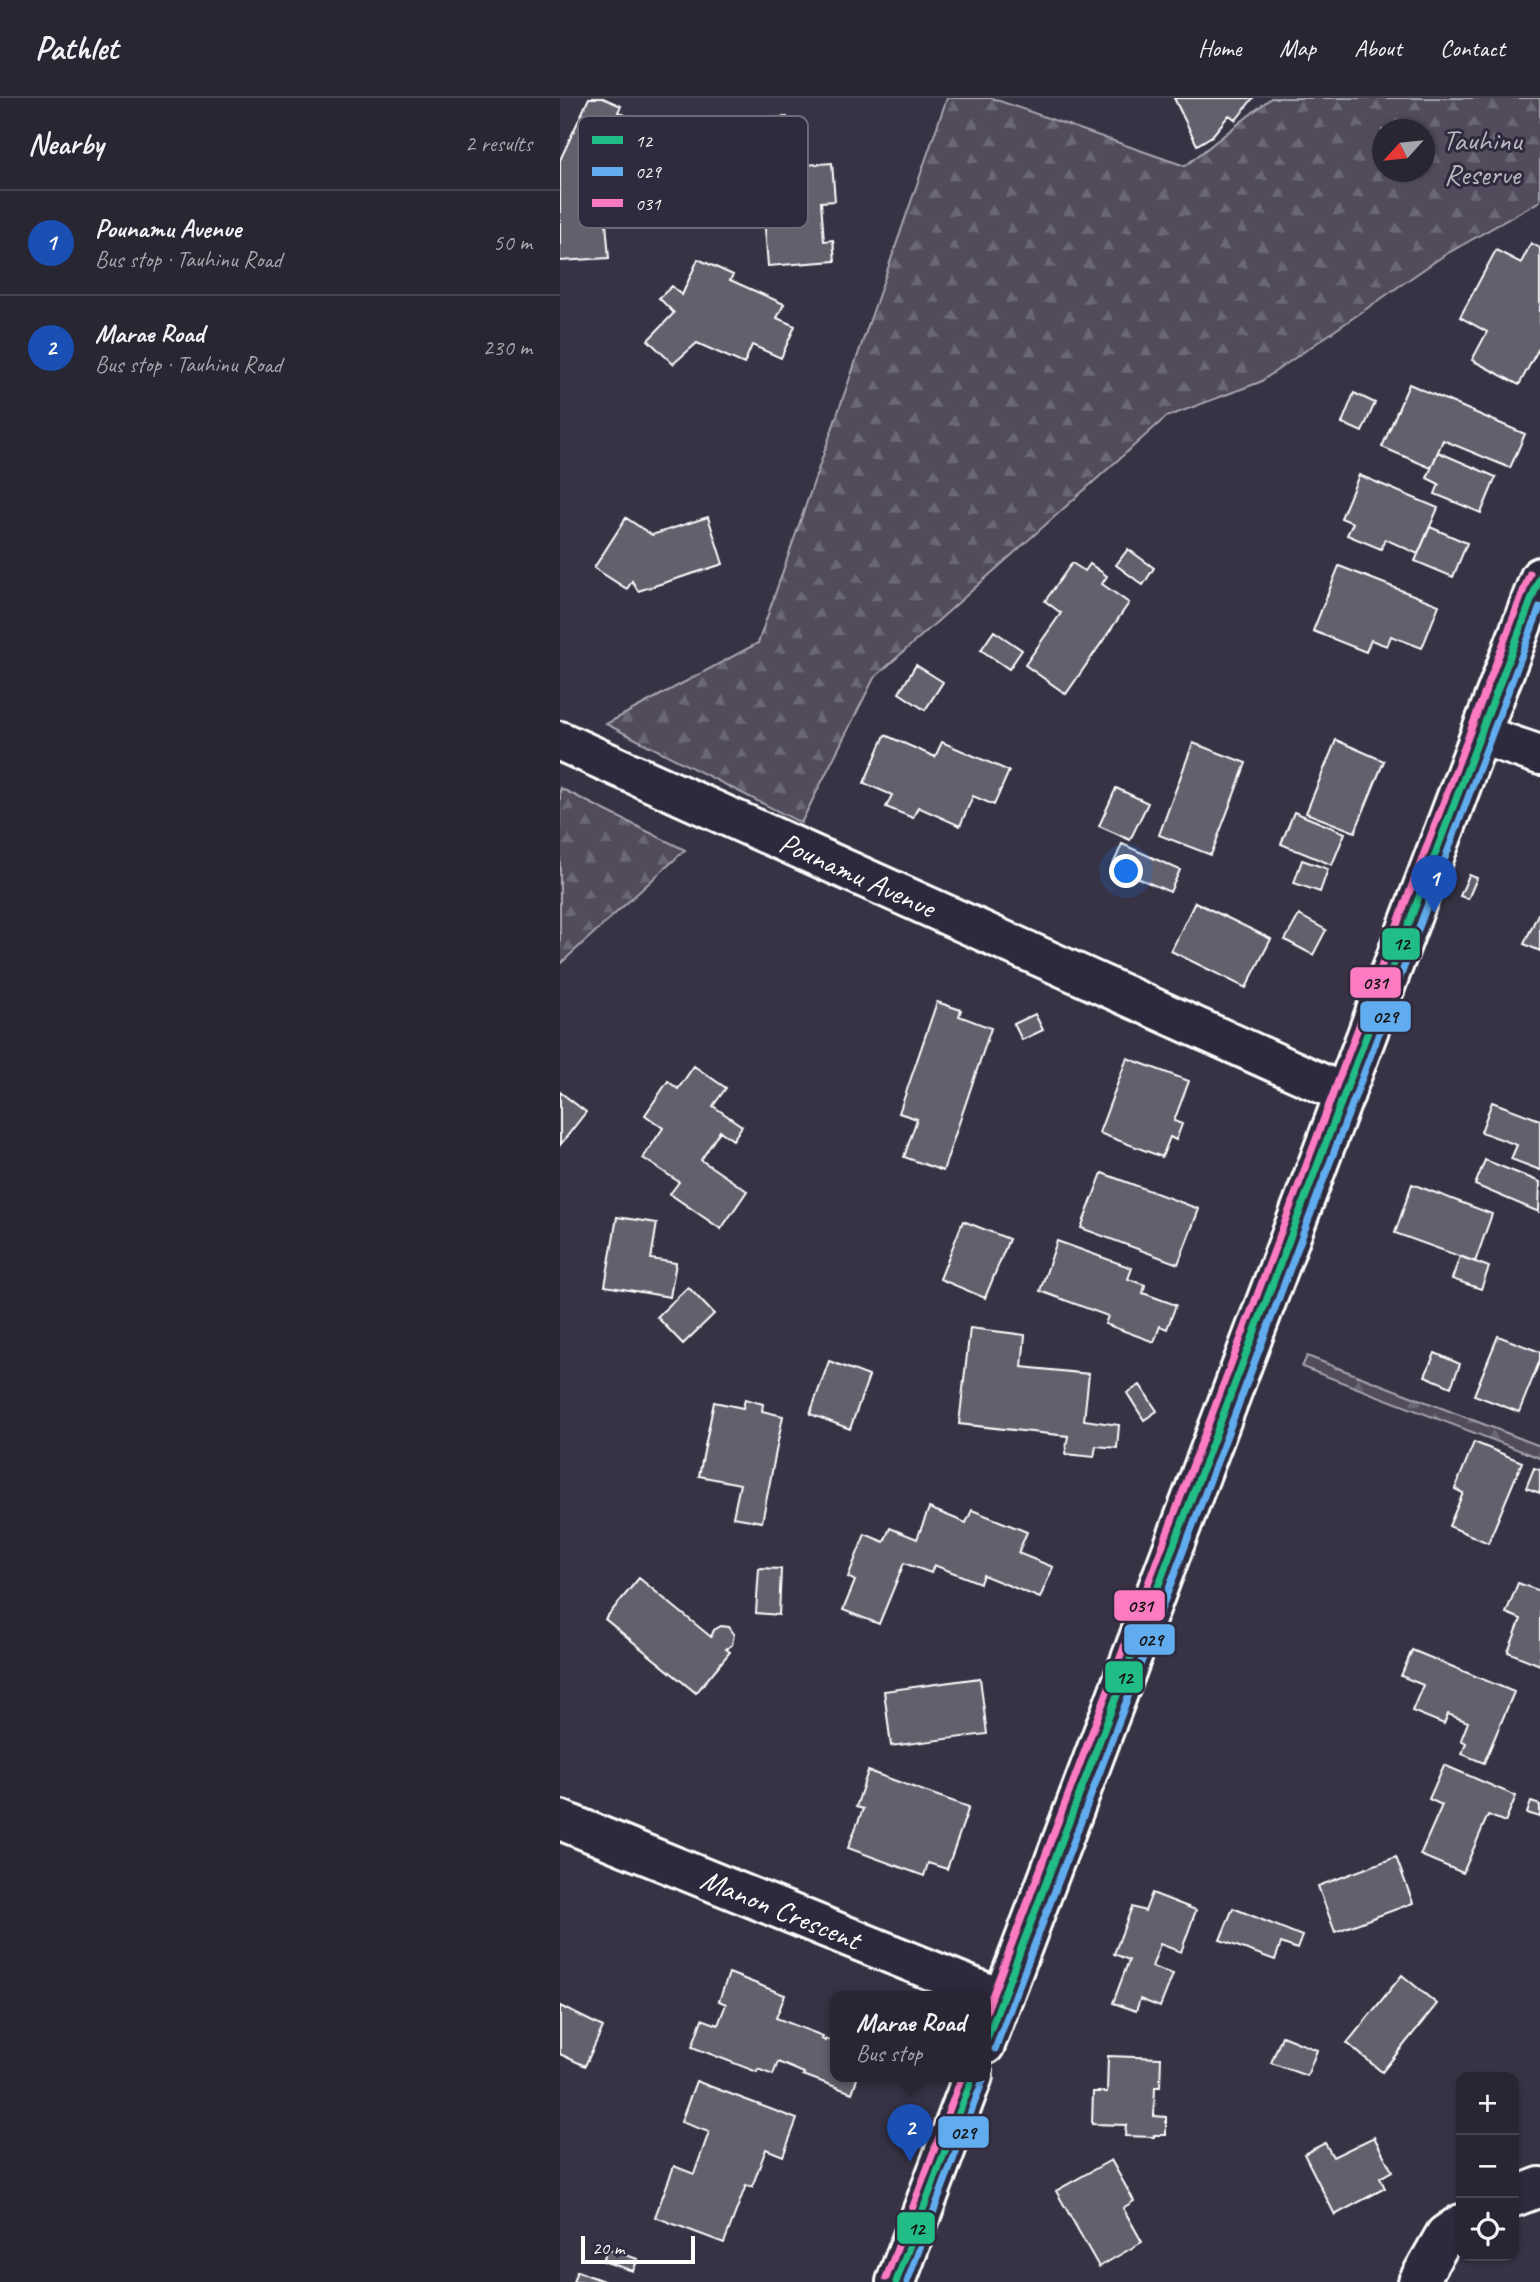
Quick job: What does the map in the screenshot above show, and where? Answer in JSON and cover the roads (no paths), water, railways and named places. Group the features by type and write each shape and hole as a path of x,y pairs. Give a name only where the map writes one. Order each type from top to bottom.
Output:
{"street":[{"path":"991,2029 1540,577"},
{"path":"1481,735 1540,755"},
{"name":"Pounamu Avenue","path":"560,741 1345,1094"},
{"name":"Manon Crescent","path":"560,1820 982,1991"},
{"name":"Manon Crescent","path":"991,1995 1002,1999"},
{"path":"896,2282 971,2082"},
{"path":"1519,2195 1540,2187"},
{"path":"1418,2282 1445,2235 1456,2227"}],"place":[{"name":"Pounamu Avenue","path":"1434,913"},
{"name":"Marae Road","path":"910,2162"}],"park label":[{"name":"Tauhinu Reserve","path":"1482,157"}]}
